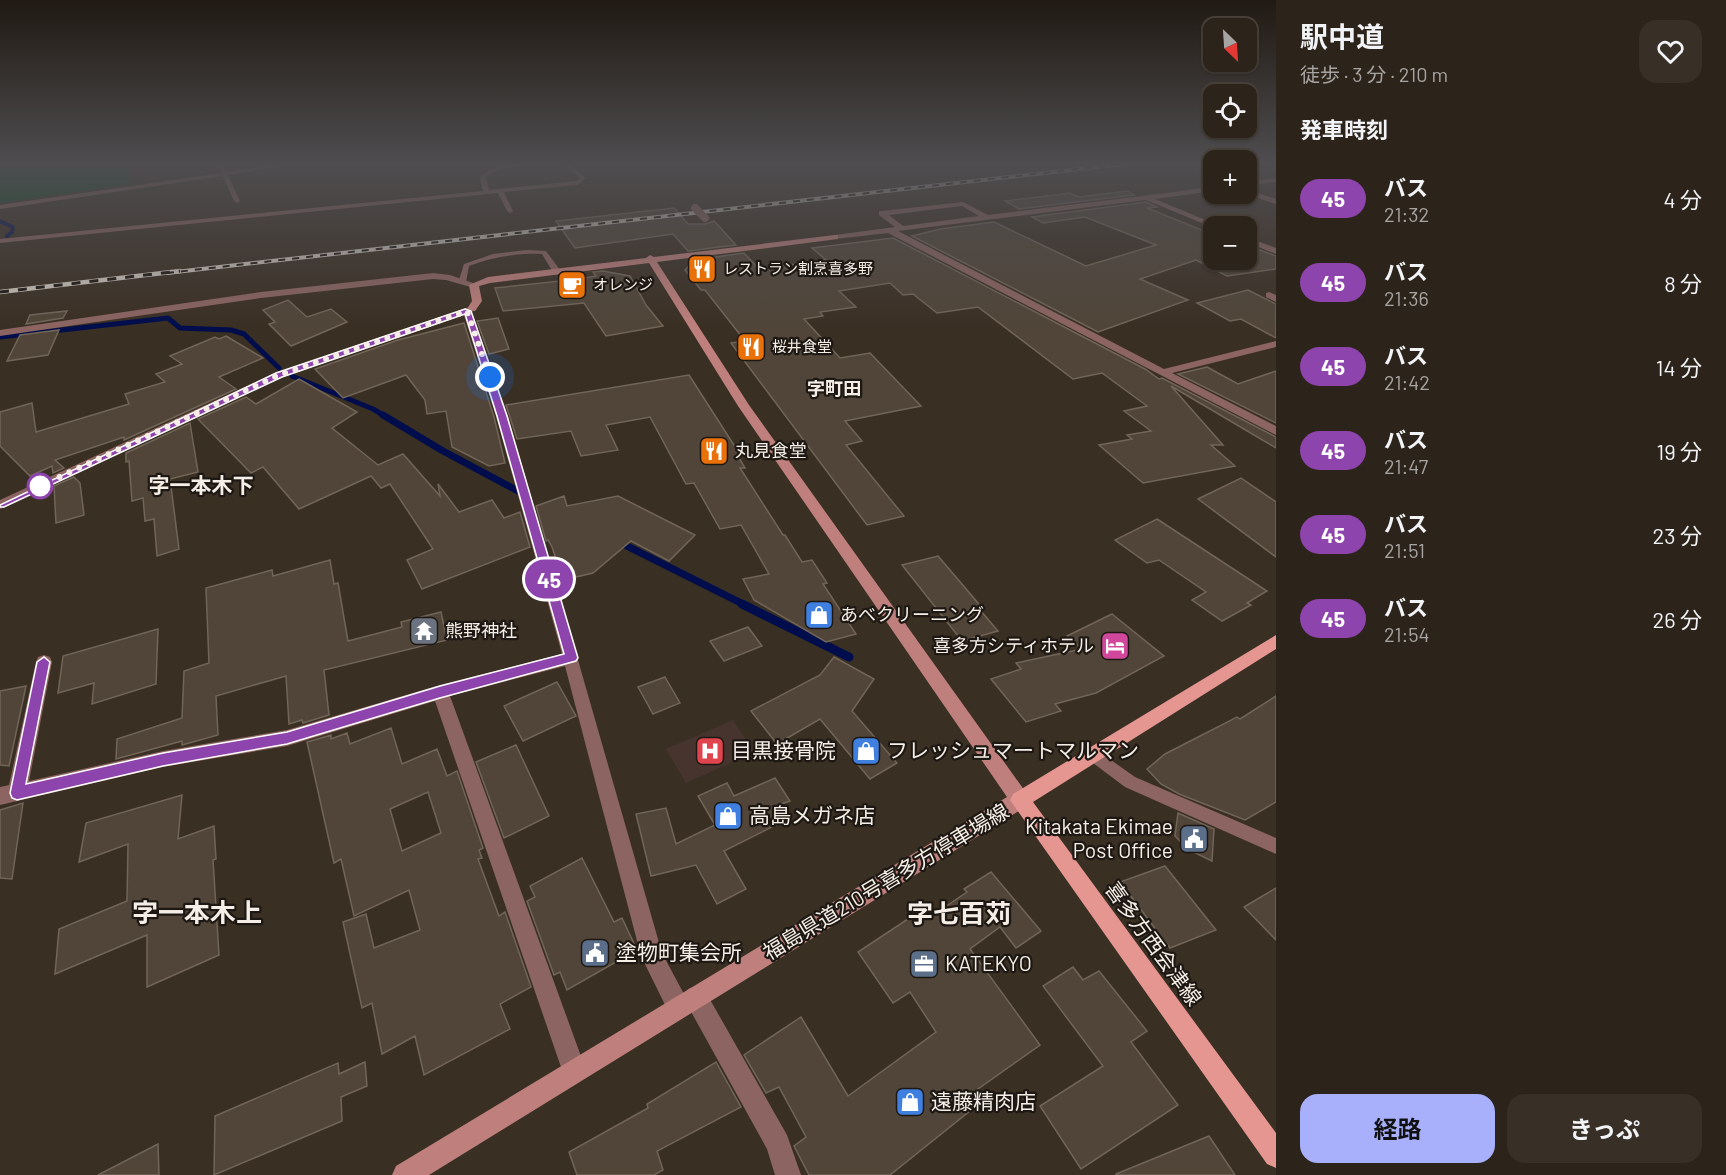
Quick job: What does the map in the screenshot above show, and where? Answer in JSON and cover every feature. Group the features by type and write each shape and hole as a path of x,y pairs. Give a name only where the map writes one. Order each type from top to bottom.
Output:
{"main road":[{"path":"470,310 477,301 474,285 488,280 650,258 835,237"},
{"name":"福島県道210号喜多方停車場線","path":"405,1175 1020,800 744,406 650,258"},
{"path":"1020,800 1276,641"},
{"name":"喜多方西会津線","path":"1020,800 1276,1155"}],"street":[{"path":"887,217 902,229"},
{"path":"835,237 996,217"},
{"path":"891,231 1276,431"},
{"path":"1257,243 1276,251"},
{"path":"0,333 261,295 433,276 463,280 474,285"},
{"path":"0,505 279,375 470,310 572,658 652,956 687,1002 778,1144 788,1175"},
{"path":"1163,372 1276,344"},
{"path":"44,662 9,795 163,759 287,738 440,692 572,658"},
{"path":"440,692 574,1070"}],"lane":[{"path":"0,241 240,217"},
{"path":"463,280 466,265 474,261 528,253 544,252 556,270"},
{"path":"1094,755 1130,782 1276,846"}],"shaded area":[{"name":"目黒接骨院","path":"733,720 754,752 686,783 666,749"}],"building":[{"path":"594,217 682,217 688,224 706,224 714,221 736,245 688,251 673,234 575,248 556,221"},
{"path":"1032,217 1169,217 1203,231 1203,264 1196,260 1140,279 1188,300 1098,332 912,236 940,229 994,222 1086,266 1156,245 1085,217 1043,223"},
{"path":"893,238 1145,369 1159,379 1162,378 1276,437 1276,448 1171,386 1223,445 1211,445 1235,466 1143,483 1099,445 1132,439 1127,435 1151,431 1124,411 1147,406 1102,373 1073,379 978,307 937,313 913,294 903,295 890,283 839,291 856,307 820,312 823,316 804,319 840,358 870,353 921,406 845,421 862,441 846,445 904,516 867,525 731,343 745,341 705,290 701,290 685,270 694,260 744,253 759,269 826,260 812,248"},
{"path":"1257,249 1276,256 1276,269 1227,276 1215,270 1257,270"},
{"path":"603,271 630,276 646,305 663,326 606,336 584,303 503,311 495,288 579,279 596,276 593,272"},
{"path":"1248,290 1276,304 1276,338 1241,319 1230,321 1197,303"},
{"path":"288,300 307,317 331,309 347,322 291,346 269,324 275,322 263,310"},
{"path":"67,311 63,318 26,324 30,315"},
{"path":"498,318 509,349 489,354 477,321"},
{"path":"464,323 494,417 505,463 489,466 452,447 446,411 427,414 425,400 406,375 343,398 315,369 398,340"},
{"path":"59,330 48,355 7,361 20,335"},
{"path":"226,336 263,358 219,377 236,389 124,440 124,437 55,460 64,468 53,473 52,466 30,476 0,446 0,412 32,403 36,432 129,404 125,394 165,382 156,374 182,364 170,356 215,337 219,339"},
{"path":"1207,367 1238,384 1276,371 1276,423 1178,374"},
{"path":"689,375 741,456 738,456 745,468 740,468 783,535 802,562 812,560 827,583 823,584 856,634 826,642 754,600 743,579 769,574 741,525 720,529 694,483 686,484 650,417 606,425 618,450 581,456 571,431 517,439 506,405"},
{"path":"299,379 357,412 332,428 378,465 403,454 440,496 438,484 459,512 492,500 504,518 520,512 530,547 422,589 407,560 433,549 390,484 381,488 371,476 299,509 263,467 251,473 198,419 246,397 256,404"},
{"path":"190,423 198,472 170,479 179,549 157,556 154,519 145,521 143,498 132,501 129,461 126,462 126,453"},
{"path":"74,477 80,483 84,515 56,523 54,486"},
{"path":"1241,478 1276,502 1276,557 1198,499"},
{"path":"564,496 567,506 618,496 695,535 669,561 631,541 593,573 563,580 552,547 548,540 546,541 536,506"},
{"path":"1157,519 1267,591 1247,603 1251,605 1222,621 1192,600 1206,592 1159,560 1147,563 1115,540"},
{"path":"938,556 978,603 981,611 998,631 962,641 902,565"},
{"path":"330,560 334,584 338,583 348,641 402,627 401,622 441,612 447,640 324,670 329,715 303,723 302,720 289,724 286,676 216,696 218,735 182,745 182,741 116,759 117,739 182,718 184,671 209,663 206,588 272,570 273,576"},
{"path":"1112,614 1164,656 1096,693 1055,704 1061,711 1026,722 991,679 1021,669 1016,663 1082,649 1067,636"},
{"path":"748,627 762,646 724,661 710,641"},
{"path":"158,629 156,684 92,704 94,683 58,693 63,656"},
{"path":"834,657 874,679 852,711 897,763 870,779 820,719 777,744 751,711 820,675"},
{"path":"665,677 680,703 653,714 638,687"},
{"path":"557,682 576,716 523,741 504,706"},
{"path":"26,686 9,766 0,765 0,691"},
{"path":"1276,696 1276,802 1245,820 1179,794 1161,784 1147,769 1165,754 1237,717 1240,719"},
{"path":"391,728 402,764 437,749 447,776 457,771 483,848 479,850 482,858 478,859 499,916 505,912 531,987 500,1004 510,1029 424,1075 415,1036 382,1054 372,1003 362,1008 343,922 366,914 374,948 420,930 409,890 354,916 341,859 334,863 307,742 331,735 331,739 347,733 350,744","holes":["428,792 441,833 402,851 390,809"]},
{"path":"516,745 549,816 504,838 476,762"},
{"path":"775,778 790,801 781,804 790,818 724,851 746,889 717,904 696,865 651,876 636,814 666,808 676,844 715,825 698,796 727,783 734,796"},
{"path":"182,795 178,839 214,826 216,859 213,860 219,955 147,987 147,935 55,974 59,929 127,901 128,844 79,862 86,823"},
{"path":"23,803 12,879 0,878 0,810"},
{"path":"1178,813 1214,829 1212,861 1189,850 1175,836"},
{"path":"582,858 614,922 622,918 637,950 567,990 560,972 554,975 527,901 535,897 530,886"},
{"path":"1165,866 1216,930 1170,948 1120,882"},
{"path":"991,872 1041,931 1016,948 1000,927 970,949 1040,1045 964,1099 971,1110 890,1175 809,1175 794,1146 806,1137 779,1087 766,1093 744,1055 801,1017 848,1096 936,1032 910,992 893,1003 858,952 923,909 930,917 967,892 964,889"},
{"path":"1276,888 1276,940 1244,907"},
{"path":"1073,967 1083,980 1099,971 1147,1031 1131,1042 1178,1105 1081,1169 1040,1106 1103,1066 1043,986"},
{"path":"365,1062 367,1086 341,1097 342,1121 214,1175 215,1116 338,1063 339,1074"},
{"path":"716,1062 741,1107 657,1151 663,1170 654,1175 577,1175 569,1152 648,1108 647,1104"},
{"path":"1209,1136 1235,1175 1116,1175 1116,1174"},
{"path":"158,1144 159,1175 98,1175"}],"waterway":[{"path":"0,221 13,227 12,232 7,236"},
{"path":"0,337 168,318 180,328 231,330 244,334 279,368"},
{"path":"292,376 373,409 386,417"},
{"path":"383,415 443,451 518,491"},
{"path":"617,541 745,605"},
{"path":"742,604 849,657"}],"railway":[{"path":"167,273 659,217"},
{"path":"0,292 180,271"}],"bus line":[{"name":"45","path":"0,505 279,375 467,311 472,319 502,416 572,658 440,692 287,738 163,759 17,793 44,662"}],"place":[{"name":"レストラン割烹喜多野","path":"702,269"},
{"name":"オレンジ","path":"572,285"},
{"name":"桜井食堂","path":"751,347"},
{"name":"丸見食堂","path":"714,451"},
{"name":"あべクリーニング","path":"819,615"},
{"name":"熊野神社","path":"424,631"},
{"name":"喜多方シティホテル","path":"1115,646"},
{"name":"目黒接骨院","path":"710,751"},
{"name":"フレッシュマートマルマン","path":"866,751"},
{"name":"高島メガネ店","path":"728,816"},
{"name":"Kitakata Ekimae Post Office","path":"1194,839"},
{"name":"塗物町集会所","path":"595,953"},
{"name":"KATEKYO","path":"924,964"},
{"name":"遠藤精肉店","path":"910,1102"}],"district":[{"name":"字町田","path":"834,389"},
{"name":"字一本木下","path":"201,486"},
{"name":"字一本木上","path":"197,913"},
{"name":"字七百苅","path":"959,914"}],"route":[{"path":"40,486 279,375 467,311 472,319 490,377"}]}
